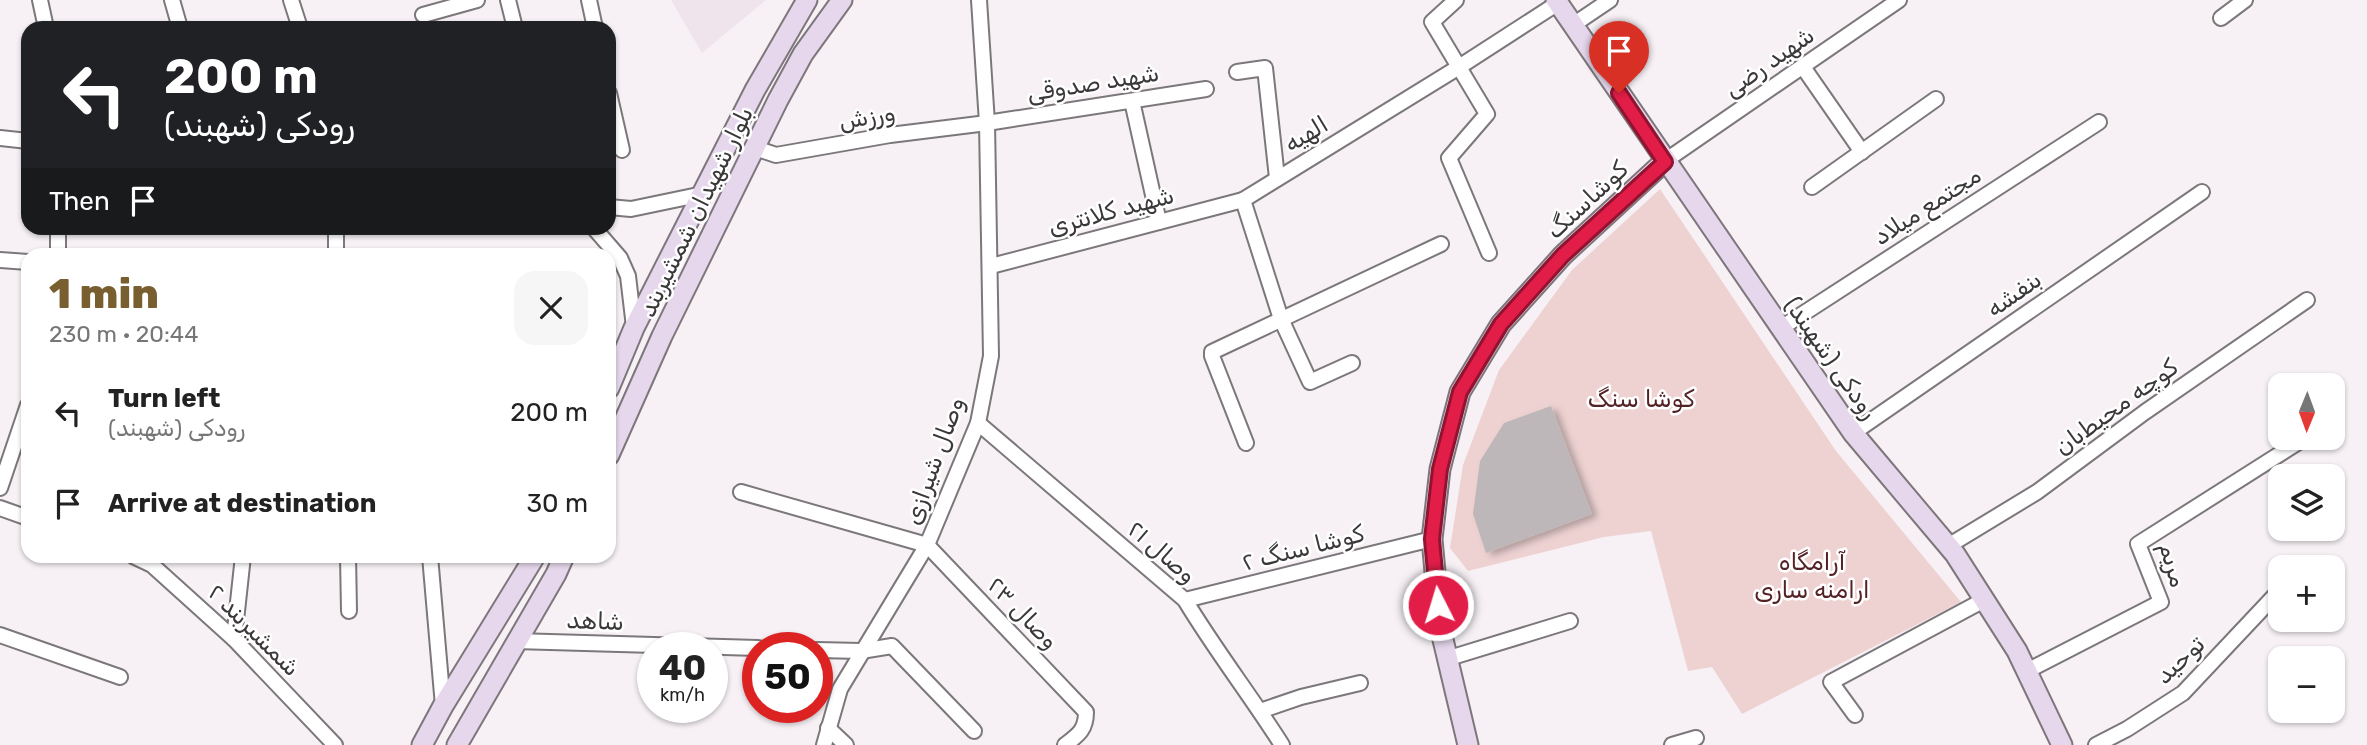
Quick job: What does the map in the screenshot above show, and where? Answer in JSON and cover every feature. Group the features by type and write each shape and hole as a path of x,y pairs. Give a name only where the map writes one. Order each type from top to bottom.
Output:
{"main road":[{"name":"بلوار شهیدان شمشیربند","path":"616,371 634,328 755,90 807,0"},
{"name":"بلوار شهیدان شمشیربند","path":"616,439 662,336 803,54 842,0"},
{"name":"رودکی (شهبند)","path":"1557,1 1853,433 1948,546 2017,651 2062,745"},
{"name":"کوشاسنگ","path":"1468,745 1440,627 1432,539 1440,469 1460,392 1501,324 1563,255 1665,162"},
{"path":"422,745 531,563"},
{"path":"457,745 561,563"}],"street":[{"path":"40,0 44,21"},
{"path":"172,0 178,21"},
{"path":"291,0 298,21"},
{"path":"423,15 477,0"},
{"path":"508,0 513,21"},
{"path":"589,0 594,21"},
{"name":"وصال شیرازی","path":"824,745 839,690 927,545 978,423 991,356 987,123 979,0"},
{"path":"1456,0 1432,22 1487,114 1449,158 1489,253"},
{"path":"1573,25 1610,0"},
{"name":"شهید رضی","path":"1665,162 1899,0"},
{"path":"2221,18 2245,0"},
{"name":"الهیه","path":"1242,200 1459,67 1557,1"},
{"path":"1802,67 1862,152"},
{"path":"1237,72 1265,68 1277,178"},
{"name":"شهید صدوقی","path":"987,123 1206,89"},
{"path":"1812,187 1936,99"},
{"path":"1132,101 1159,222"},
{"name":"مجتمع میلاد","path":"1781,328 2099,122"},
{"name":"ورزش","path":"755,148 776,155 890,135 987,123"},
{"path":"616,126 621,150"},
{"path":"0,138 21,140"},
{"name":"بنفشه","path":"1853,433 2202,192"},
{"path":"616,208 631,209 703,194"},
{"path":"1242,200 1281,319 1310,382 1352,363"},
{"name":"شهید کلانتری","path":"991,266 1242,200"},
{"path":"1246,443 1212,352 1441,244"},
{"path":"616,253 628,276 634,328"},
{"path":"0,260 21,262"},
{"name":"کوچه محیط‌بان","path":"1948,546 2037,492 2145,412 2307,300"},
{"name":"وصال ۲۱","path":"978,423 1185,600 1282,745"},
{"path":"0,488 21,426"},
{"name":"مریم","path":"2026,671 2161,602 2138,544 2286,450"},
{"path":"741,492 927,545"},
{"path":"0,508 21,516"},
{"name":"کوشا سنگ ۲","path":"1185,600 1432,539"},
{"name":"وصال ۲۳","path":"927,545 1086,712 1086,724 1082,732 1065,745"},
{"name":"شمشیربند ۲","path":"148,563 234,639 335,745"},
{"path":"234,639 242,563"},
{"path":"348,563 349,611"},
{"path":"431,563 443,706"},
{"path":"1854,715 1831,682 1984,600"},
{"name":"توحید","path":"2096,745 2127,729 2183,692 2268,603"},
{"path":"1446,659 1570,621"},
{"path":"0,635 120,677"},
{"name":"شاهد","path":"515,641 742,648"},
{"path":"833,650 861,651 892,646 974,731"},
{"path":"1260,710 1360,683"},
{"path":"828,728 846,745"},
{"path":"1672,745 1696,738"}],"shaded area":[{"path":"671,0 766,0 702,53"}],"green space":[{"name":"کوشا سنگ","path":"1660,189 1836,451 1961,602 1742,714 1712,667 1688,671 1651,531 1604,537 1468,571 1450,548 1463,465 1499,370 1572,270"}],"building":[{"path":"1551,406 1592,514 1486,553 1473,514 1480,461 1504,423"}],"route":[{"path":"1438,605 1432,539 1440,469 1460,392 1501,324 1563,255 1665,162 1619,93"}],"park label":[{"name":"آرامگاه ارامنه ساری","path":"1812,576"}]}
